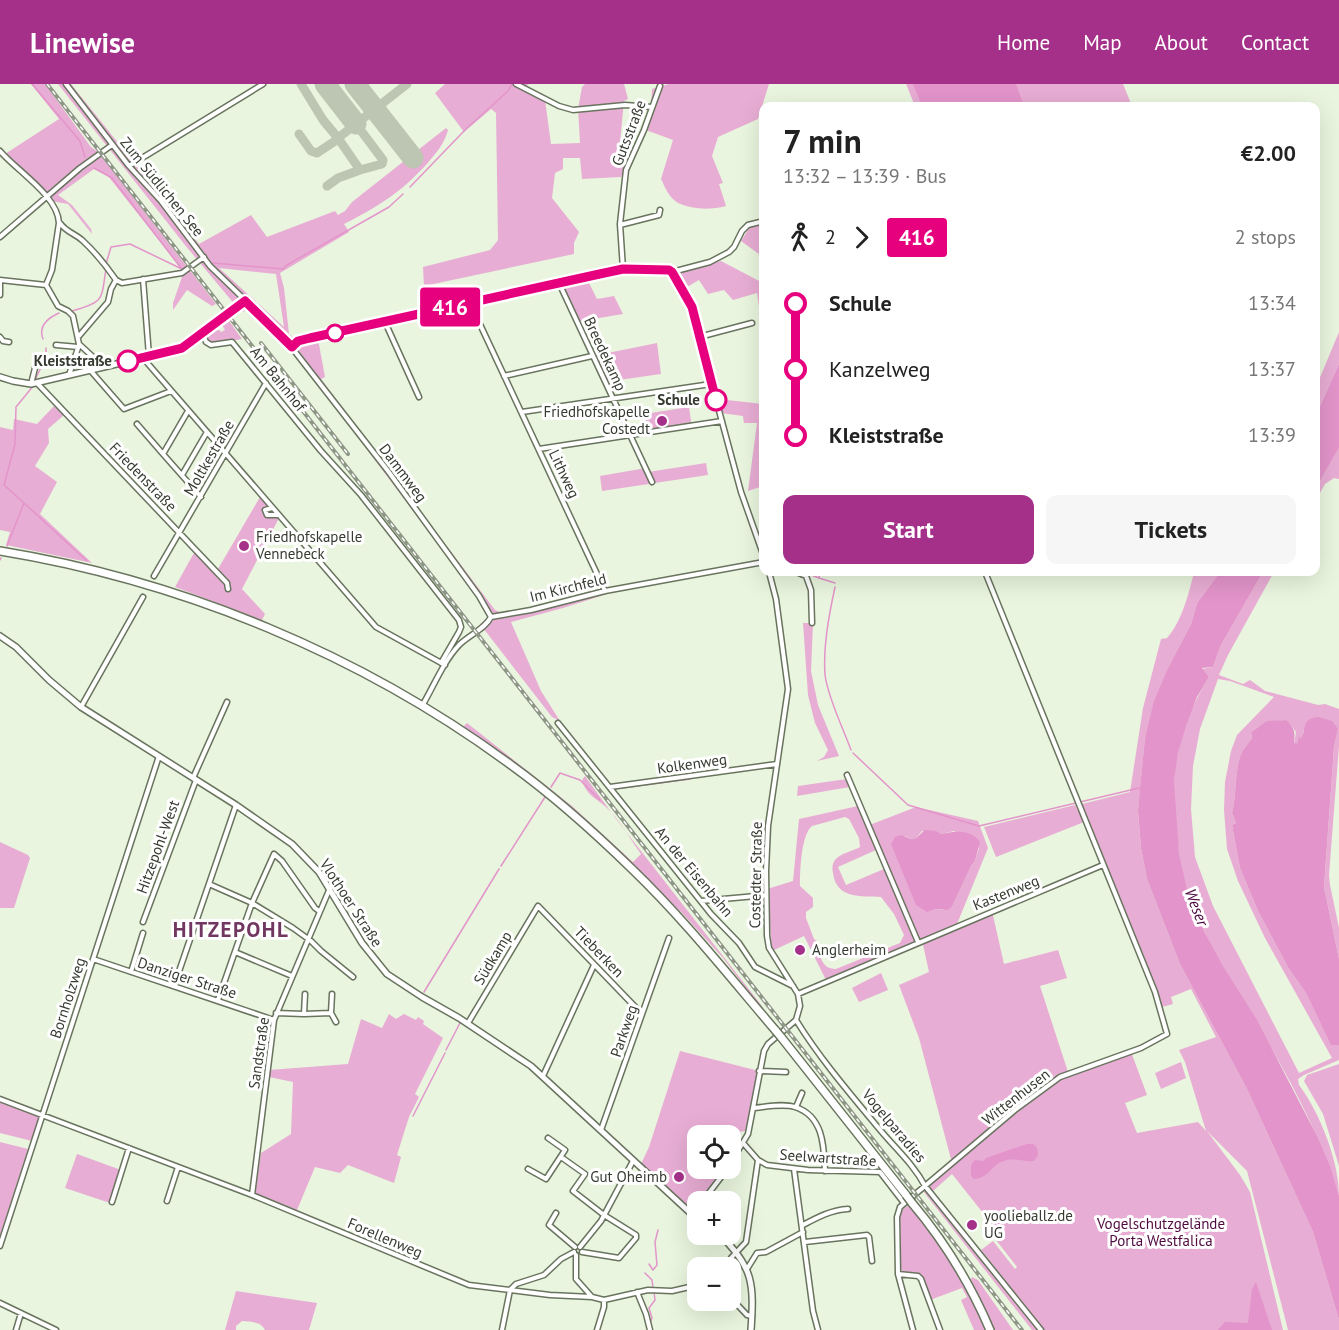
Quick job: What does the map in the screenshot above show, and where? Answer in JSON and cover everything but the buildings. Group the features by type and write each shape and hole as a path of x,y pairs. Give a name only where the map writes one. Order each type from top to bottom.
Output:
{"main road":[{"path":"0,551 38,557 117,576 248,620 342,663 422,706 512,765 605,843 673,910 778,1034 955,1260 990,1330"}],"street":[{"name":"Zum Südlichen See","path":"66,84 112,145 161,201 204,257 292,347"},
{"path":"129,166 263,84"},
{"path":"516,84 573,111 625,105 652,107"},
{"name":"Gutsstraße","path":"623,269 620,225 626,170 660,86"},
{"path":"0,237 47,196 112,145"},
{"path":"1,155 47,196 56,209 59,223 52,270 46,285 57,306 73,316 79,346 69,375"},
{"path":"620,225 651,218 659,215 660,210"},
{"path":"292,347 305,339 623,269 672,272 710,262 734,248 744,228 759,222"},
{"path":"59,223 67,232 85,242 116,280 122,283 186,271 204,257"},
{"path":"672,272 689,300 741,492 759,542"},
{"path":"143,279 146,357 171,392 376,627 443,664"},
{"path":"0,295 0,280 46,285"},
{"path":"78,337 108,302 116,280"},
{"name":"Breedekamp","path":"559,283 652,482"},
{"path":"0,377 33,383 182,348 245,301"},
{"name":"Lithweg","path":"470,303 605,591"},
{"path":"385,322 419,397"},
{"path":"699,337 752,322"},
{"name":"Am Bahnhof","path":"203,334 206,342 211,345 232,342 321,451 361,495 459,620 461,627 443,664"},
{"path":"0,337 9,342"},
{"path":"56,345 79,346 104,367"},
{"name":"Dammweg","path":"292,347 394,480 479,596 491,617"},
{"path":"504,376 592,356"},
{"path":"33,383 37,360"},
{"path":"90,370 124,409 171,392"},
{"name":"Friedenstraße","path":"33,383 180,533 227,583 228,589"},
{"name":"Moltkestraße","path":"154,576 266,383"},
{"path":"522,412 711,384"},
{"path":"163,454 188,411"},
{"path":"539,449 722,421"},
{"path":"137,424 201,497"},
{"path":"182,475 207,432"},
{"path":"272,508 265,510 267,515 279,515"},
{"name":"Im Kirchfeld","path":"491,617 531,610 605,591 759,563"},
{"name":"Costedter Straße","path":"770,576 776,599 788,689 768,824 766,895 769,948 798,994"},
{"path":"806,576 809,582 812,624"},
{"path":"987,576 1103,865"},
{"path":"81,707 144,597"},
{"path":"422,706 443,664 459,645 487,624 491,617"},
{"name":"Vlothoer Straße","path":"0,636 16,647 49,680 81,707 236,806 297,848 311,862 330,888 362,943 387,974 468,1023 543,1076 687,1211"},
{"path":"194,779 227,702"},
{"path":"558,723 610,787"},
{"name":"Bornholzweg","path":"0,1246 159,756"},
{"name":"Kolkenweg","path":"610,787 777,764"},
{"path":"847,774 918,942"},
{"name":"Hitzepohl-West","path":"143,922 194,779"},
{"name":"An der Eisenbahn","path":"610,787 718,922 739,943 755,967 794,986"},
{"path":"174,986 236,806"},
{"path":"218,1000 252,903 273,854 282,861 319,911"},
{"name":"Kastenweg","path":"798,994 1103,865"},
{"name":"Wittenhusen","path":"908,1200 1015,1110 1060,1077 1140,1048 1167,1034 1155,992 1103,865"},
{"path":"209,884 252,903 308,938 353,977"},
{"name":"Sandstraße","path":"252,1195 274,1020 330,888"},
{"path":"701,901 766,895"},
{"name":"Südkamp","path":"468,1023 538,906"},
{"name":"Tieberken","path":"538,906 642,1014"},
{"path":"131,972 143,933"},
{"name":"Parkweg","path":"601,1131 669,938"},
{"path":"235,952 292,976"},
{"name":"Danziger Straße","path":"93,959 274,1020"},
{"path":"543,1076 594,965"},
{"path":"304,1014 305,994"},
{"path":"332,994 331,1013 336,1022"},
{"path":"741,1148 748,1134 764,1051 768,1044 796,1020 801,1006 798,994"},
{"path":"276,1013 331,1013"},
{"name":"Vogelparadies","path":"796,1020 807,1038 873,1121 915,1167 925,1186 1041,1330"},
{"path":"759,1071 786,1072"},
{"path":"795,1107 802,1093"},
{"name":"Forellenweg","path":"0,1099 252,1195 463,1283 604,1300"},
{"path":"753,1108 795,1107 807,1114 820,1131 825,1171"},
{"path":"528,1169 546,1179 561,1157 565,1150 548,1138"},
{"name":"Seelwartstraße","path":"744,1144 758,1160 767,1165 825,1171 880,1172 908,1200"},
{"path":"112,1202 129,1148"},
{"path":"556,1213 549,1225 577,1251 618,1258 636,1238 635,1233 604,1215 573,1191 585,1173 561,1157"},
{"path":"732,1257 746,1242 758,1160"},
{"path":"502,1330 510,1290 516,1284 544,1275 561,1259 577,1251 604,1215 633,1161"},
{"path":"167,1200 178,1167"},
{"path":"794,1169 812,1304 818,1330"},
{"path":"710,1191 720,1179"},
{"path":"908,1200 897,1212 898,1274 913,1330"},
{"path":"802,1225 826,1213 848,1209"},
{"path":"747,1269 757,1253 766,1252 803,1232"},
{"path":"805,1242 867,1235 872,1261"},
{"path":"728,1245 747,1269 753,1296 751,1330"},
{"path":"577,1251 576,1279 592,1297"},
{"path":"898,1274 918,1276 940,1330"},
{"path":"597,1330 604,1300 648,1290 672,1291 687,1288"},
{"path":"637,1292 650,1330"},
{"path":"0,1303 56,1330"},
{"path":"741,1309 747,1315 752,1316"},
{"path":"16,1330 21,1312"}],"green space":[{"path":"31,84 45,84 91,147 98,152 216,304 212,306 187,290 173,310 173,303 183,274 180,267 108,176 94,169 58,195 72,205 91,229 92,234 68,204 51,201 5,154 59,119"},
{"path":"58,84 71,84 199,244 251,215 267,237 335,211 338,215 446,128 448,130 436,153 407,184 378,205 344,224 349,232 280,273 289,334 293,337 287,344 318,339 325,377 321,379 495,610 509,611 562,600 598,590 601,584 607,594 511,622 541,691 560,721 552,717 480,624 487,619 487,613 294,352 251,310 241,312","holes":["219,268 276,274 284,327"]},
{"path":"445,84 529,84 524,88 545,100 551,144 580,143 578,109 582,87 585,84 624,84 628,99 624,101 619,153 632,153 621,177 582,179 580,158 563,158 563,169 555,173 552,198 579,232 574,243 574,254 424,286 423,267 490,250 498,240 496,113 491,109 464,132 435,93"},
{"path":"669,84 769,84 763,102 759,102 758,119 718,137 712,156 723,183 719,184 726,206 702,209 690,207 678,203 670,195 661,179 673,140 643,129 651,106 652,89"},
{"path":"906,84 1123,84 1130,102 913,102"},
{"path":"759,224 759,254 741,241 750,227"},
{"path":"721,261 759,281 759,306 757,293 733,300 724,290 708,294 699,280 687,287 679,272"},
{"path":"586,277 597,299 614,296 623,314 575,322 557,284"},
{"path":"227,318 242,339 211,345 206,342 205,335 216,327 221,332 225,330 221,323"},
{"path":"1339,332 1339,364 1320,406 1320,377"},
{"path":"657,343 661,374 605,382 593,356"},
{"path":"718,399 759,404 759,487 748,491 757,423 744,423 743,416 721,413"},
{"path":"54,406 64,415 48,429 49,443 35,466 57,482 40,514 92,563 6,545 10,532 0,530 0,427 13,430 14,419 37,424"},
{"path":"689,407 692,427 648,432 644,414"},
{"path":"1339,448 1339,479 1334,478 1325,484 1320,493 1320,481"},
{"path":"706,463 708,475 602,491 600,476 646,468 648,472"},
{"path":"260,497 279,518 242,589 265,614 262,620 175,587 195,551 230,586 230,582 218,569"},
{"name":"Vogelschutzgelände Porta Westfalica","path":"1193,576 1217,576 1197,603 1191,624 1169,666 1145,738 1138,811 1141,848 1147,879 1180,964 1247,1089 1313,1232 1339,1320 1339,1330 1288,1330 1247,1171 1207,1131 1250,1192 1283,1330 1044,1330 981,1250 993,1241 1015,1269 1017,1267 996,1240 995,1228 952,1174 933,1191 1038,1330 1032,1330 923,1191 952,1163 919,1038 899,985 929,972 922,940 826,980 804,936 772,951 767,889 793,881 799,819 858,806 867,826 916,807 978,821 988,848 957,924 992,911 1004,964 1058,950 1067,978 1040,986 1068,1072 1130,1049 1147,1095 1125,1103 1137,1133 1198,1122 1206,1131 1185,1062 1179,1050 1216,1037 1191,989 1171,997 1173,1004 1162,1007 1082,804 1130,792 1143,708 1161,639 1167,638 1172,631 1184,606","holes":["845,817 849,819 859,838 860,847 835,860 832,868 835,881 844,892 858,896 881,897 894,914 904,935 900,943 836,969 824,964 817,941 814,939 806,918 806,912 813,907 813,898 800,886 801,863 805,837 812,826","922,831 941,834 954,831 979,848 952,907 943,910 935,909 905,836 911,839 916,838","876,850 884,869 846,885 838,867"]},
{"path":"1261,576 1272,576 1219,675 1243,684 1250,680 1265,691 1339,709 1339,746 1329,875 1339,928 1339,959 1324,887 1334,747 1338,729 1304,730 1297,745 1294,744 1296,732 1287,720 1268,723 1251,732 1252,738 1243,750 1238,764 1232,813 1236,823 1232,825 1240,868 1258,911 1289,969 1306,993 1331,1044 1339,1045 1339,1060 1298,1079 1327,1138 1336,1168 1339,1196 1322,1148 1300,1101 1209,941 1195,911 1183,875 1173,786 1178,753 1186,726 1209,677 1202,669 1213,667 1221,645","holes":["1218,679 1274,697 1237,735 1231,751 1225,782 1224,810 1227,849 1238,881 1265,938 1332,1058 1299,1073 1213,906 1195,857 1191,809 1193,766 1200,729"]},
{"path":"803,623 813,623 811,671 818,705 839,756 817,761 824,757 828,750 815,723 808,695"},
{"path":"467,723 572,806 633,862 641,854 626,832 762,1006 682,913 631,865 463,727"},
{"path":"585,776 611,812 586,789 582,780"},
{"path":"847,779 850,787 797,796 798,786"},
{"path":"1075,805 1084,822 996,857 984,827"},
{"path":"0,842 30,858 14,908 0,908"},
{"path":"881,973 888,990 859,1002 852,988"},
{"path":"389,1014 396,1019 404,1014 416,1020 418,1017 424,1021 423,1024 443,1038 415,1094 419,1097 409,1117 397,1155 401,1157 394,1183 348,1165 340,1173 315,1167 297,1210 255,1193 261,1153 291,1134 293,1082 269,1077 269,1070 348,1064 361,1019 382,1028"},
{"path":"680,1051 759,1071 745,1131 741,1132 741,1125 687,1125 687,1179 717,1179 707,1191 687,1191 687,1206 641,1164 649,1147"},
{"path":"1181,1062 1186,1078 1161,1089 1155,1073"},
{"path":"1339,1064 1339,1166 1323,1114 1304,1081 1307,1075"},
{"path":"0,1101 40,1118 32,1141 0,1133"},
{"path":"0,1142 28,1149 0,1236"},
{"path":"77,1154 121,1170 110,1203 65,1188"},
{"path":"910,1204 952,1265 986,1330 974,1330 961,1300 967,1297 962,1288 930,1300 921,1274 903,1273 900,1216 902,1210"},
{"path":"972,1277 978,1280 1013,1330 993,1330"},
{"path":"236,1291 317,1303 309,1330 265,1330 258,1323 242,1321 236,1326 236,1330 225,1330"}],"shaded area":[{"path":"913,84 1016,84 1023,102 920,102"},
{"path":"1339,364 1339,448 1320,481 1320,406"},
{"path":"1217,576 1261,576 1221,645 1213,667 1202,668 1209,677 1197,697 1186,726 1178,753 1174,781 1179,854 1188,894 1204,931 1257,1020 1330,1166 1339,1196 1339,1320 1313,1232 1247,1089 1180,964 1147,879 1141,848 1138,811 1145,738 1154,701 1191,624 1197,603"},
{"path":"1318,717 1332,721 1338,729 1334,747 1324,887 1339,959 1339,1045 1331,1045 1306,993 1289,969 1258,911 1240,868 1232,825 1236,823 1232,813 1238,764 1243,750 1252,738 1251,732 1267,721 1287,720 1294,731 1294,743 1297,744 1307,722"},
{"path":"925,830 941,834 967,833 980,842 975,861 952,907 947,910 935,909 927,912 916,905 891,844 895,837 901,835 911,839 916,838"},
{"path":"1033,1144 1037,1148 1038,1155 1034,1161 1008,1160 1000,1163 983,1177 974,1179 971,1176 971,1165 975,1160 984,1161 986,1158"},
{"path":"1256,1282 1272,1330 1218,1330 1225,1322 1248,1323 1252,1289"}],"waterway":[{"path":"32,84 80,141 85,157"},
{"path":"410,187 465,130 508,91 512,84"},
{"path":"94,168 112,178 181,268"},
{"path":"213,263 283,269 389,207 403,194"},
{"path":"106,264 111,247 130,244 184,270"},
{"path":"72,311 91,305 100,298 106,269"},
{"path":"43,339 43,326 51,317 59,313"},
{"path":"35,380 46,357 46,348"},
{"path":"7,546 24,503 4,485 15,444 16,407 34,385"},
{"path":"24,503 87,561"},
{"path":"814,576 819,578"},
{"path":"819,576 819,578 835,583"},
{"path":"835,587 826,642 825,675 832,703 851,750"},
{"path":"853,753 908,805 979,826 1139,788"},
{"path":"551,787 560,773 580,780 600,800"},
{"path":"614,789 690,779"},
{"path":"501,866 545,797"},
{"path":"424,992 499,869"},
{"path":"446,1050 460,1023"},
{"path":"413,1116 445,1053"},
{"path":"649,1264 653,1270 657,1265 655,1242 658,1230"},
{"path":"645,1273 652,1280 653,1288"},
{"path":"650,1323 652,1318 649,1308 655,1300 654,1292"}],"taxiway":[{"path":"301,84 323,120 338,138 407,84"},
{"path":"338,138 360,170 382,164 383,160 356,124"},
{"path":"299,134 311,151 317,153 338,139"},
{"path":"327,186 338,178 360,170"}],"runway":[{"path":"325,84 356,124"},
{"path":"355,84 413,158"}],"railway":[{"path":"47,84 1022,1330"},
{"path":"261,343 348,454"}],"bus line":[{"name":"416","path":"128,361 182,348 245,301 292,347 298,341 310,338 623,269 669,270 692,307 716,400"}],"place":[{"name":"Kleiststraße","path":"128,361"},
{"name":"Schule","path":"716,400"},
{"name":"Friedhofskapelle Costedt","path":"662,421"},
{"name":"Friedhofskapelle Vennebeck","path":"244,546"},
{"name":"Anglerheim","path":"800,950"},
{"name":"Gut Oheimb","path":"679,1177"},
{"name":"yoolieballz.de UG","path":"972,1225"}],"district":[{"name":"HITZEPOHL","path":"231,930"}],"water label":[{"name":"Weser","path":"1197,907"}]}
